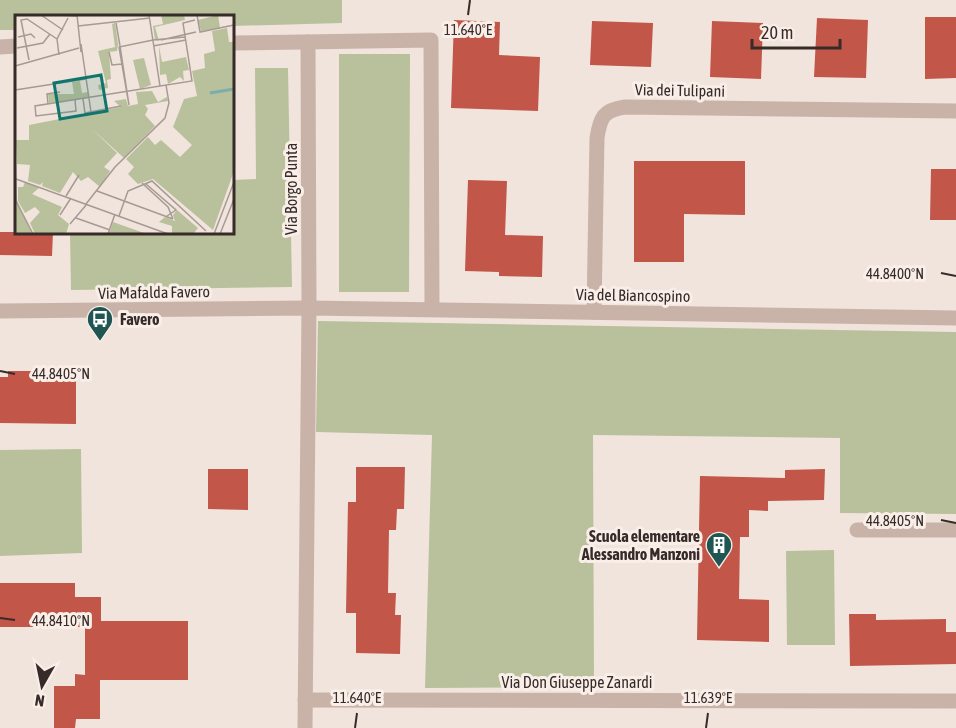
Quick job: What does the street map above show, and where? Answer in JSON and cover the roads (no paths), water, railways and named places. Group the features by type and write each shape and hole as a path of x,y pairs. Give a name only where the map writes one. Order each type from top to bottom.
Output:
{"street":[{"path":"234,43 431,40 432,309"},
{"name":"Via Borgo Punta","path":"305,728 309,308 308,42"},
{"path":"0,47 15,46"},
{"name":"Via dei Tulipani","path":"594,312 597,138 601,119 614,108 956,111"},
{"name":"Via del Biancospino","path":"309,308 956,318"},
{"name":"Via Mafalda Favero","path":"0,311 309,308"},
{"path":"857,530 956,530"},
{"name":"Via Don Giuseppe Zanardi","path":"305,700 956,701"}],"place":[{"name":"Favero","path":"100,342"},
{"name":"Scuola elementare Alessandro Manzoni","path":"719,568"}]}
